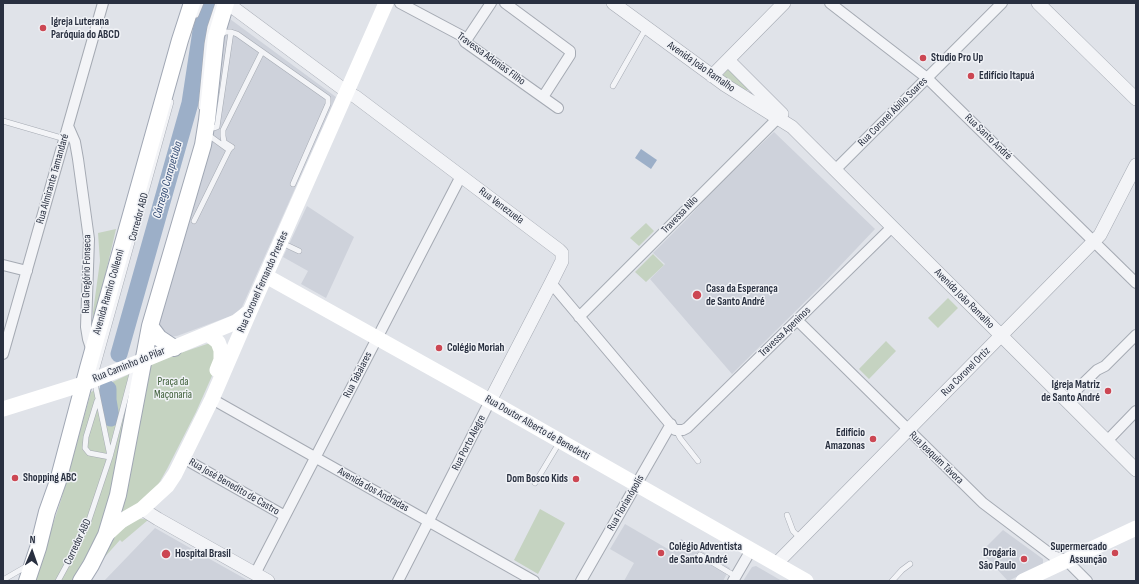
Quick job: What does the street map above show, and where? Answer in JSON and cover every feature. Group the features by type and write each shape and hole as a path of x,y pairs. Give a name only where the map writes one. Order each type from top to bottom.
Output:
{"main road":[{"name":"Avenida Ramiro Colleoni","path":"27,581 47,512 89,381 92,352 180,40 192,3"},
{"path":"81,581 106,535 121,482 138,360 150,326 203,145 204,122 216,36 226,3"},
{"name":"Rua Coronel Fernando Prestes","path":"106,535 121,521 142,509 167,486 183,458 212,399 386,3"},
{"name":"Rua Doutor Alberto de Benedetti","path":"266,276 490,401 806,581"},
{"name":"Rua Caminho do Pilar","path":"3,409 89,381 138,360 174,348 236,322 242,319 250,311"},
{"path":"150,326 159,338 174,348"},
{"path":"196,432 198,418 222,357 220,346 216,340 208,334"},
{"path":"1023,581 1136,528"}],"street":[{"name":"Rua Almirante Tamandaré","path":"3,354 103,3"},
{"name":"Rua Venezuela","path":"226,3 347,92 356,97 560,250 563,257 562,261 551,283"},
{"name":"Travessa Adonias Filho","path":"400,3 462,36 465,42 558,108"},
{"path":"465,42 490,3"},
{"path":"505,3 570,51 570,55 543,97"},
{"name":"Avenida João Ramalho","path":"613,3 725,85 780,116"},
{"path":"712,76 784,3"},
{"name":"Rua Santo André","path":"830,3 927,78 1136,283"},
{"name":"Rua Coronel Abílio Soares","path":"836,170 1002,3"},
{"path":"1038,3 1136,99"},
{"name":"Avenida João Ramalho","path":"728,60 780,116 1136,470"},
{"name":"Travessa Nilo","path":"579,317 780,116"},
{"name":"Rua Gregório Fonseca","path":"68,126 75,142 89,239 86,327 92,352"},
{"name":"Rua Coronel Ortiz","path":"776,564 1094,242 1102,232 1136,165"},
{"name":"Rua Tabaiares","path":"255,574 461,176"},
{"name":"Travessa Apeninos","path":"673,427 682,430 687,428 892,227"},
{"path":"3,264 27,271"},
{"path":"551,283 673,427"},
{"name":"Rua Porto Alegre","path":"398,581 551,283"},
{"name":"Rua Joaquim Távora","path":"797,320 983,503 1053,556 1066,560 1087,581"},
{"path":"1066,400 1097,370 1105,366 1136,335"},
{"name":"Avenida dos Andradas","path":"212,399 534,581"},
{"path":"1107,441 1136,411"},
{"name":"Rua Florianópolis","path":"581,581 673,427"},
{"name":"Rua José Benedito de Castro","path":"183,458 285,516"},
{"path":"142,509 268,581"},
{"path":"734,579 751,550"}],"lane":[{"path":"194,22 201,3"},
{"path":"218,3 210,27 207,44 204,122 229,150"},
{"path":"613,86 646,28"},
{"path":"216,36 226,32 231,32 328,98 329,101 293,184"},
{"path":"204,122 214,128 217,127 231,32"},
{"path":"194,221 229,150 232,147 224,142 223,130 262,52"},
{"name":"Corredor ABD","path":"110,457 97,398 89,381 172,96"},
{"path":"3,121 65,139"},
{"path":"141,343 169,241"},
{"path":"281,242 299,251"},
{"name":"Corredor ABD","path":"58,581 89,520 110,457 138,360"},
{"path":"97,398 84,446 89,453 110,457"},
{"path":"673,427 698,461"},
{"path":"535,483 560,441"},
{"path":"787,514 793,531 801,539"},
{"path":"700,556 734,579"},
{"path":"3,580 33,563"},
{"path":"892,581 910,564"}],"shaded area":[{"path":"230,19 336,97 242,307 236,314 177,336 169,337 158,326 226,21"},
{"path":"774,132 875,229 821,286 732,374 650,279 665,264 653,253 718,185"},
{"path":"307,206 354,237 326,298 301,284 308,271 283,257"},
{"name":"Colégio Adventista de Santo André","path":"625,524 673,552 681,539 730,568 723,581 624,581 634,563 610,549"},
{"name":"Hospital Brasil","path":"155,528 199,553 249,581 104,581"},
{"path":"1003,530 1043,559 1043,564 1008,581 981,552"},
{"path":"756,566 782,581 743,581 752,567"}],"green space":[{"path":"729,68 750,90 746,90 722,78"},
{"path":"646,223 654,231 639,246 630,238"},
{"path":"116,229 93,328 93,312 100,261 98,233"},
{"path":"653,254 664,265 646,282 635,272"},
{"path":"948,298 958,308 938,328 928,318"},
{"path":"886,341 896,351 869,379 859,369"},
{"name":"Praça da Maçonaria","path":"213,342 219,360 196,412 167,469 150,496 119,517 148,364"},
{"path":"134,372 107,515 75,581 33,581 61,500 91,392"},
{"path":"540,509 565,523 538,574 514,560"},
{"path":"139,518 148,520 122,542 120,540 94,569 114,535"}],"water":[{"path":"641,149 657,160 651,169 635,158"}],"waterway":[{"name":"Córrego Carapetuba","path":"119,354 190,103 201,31 209,3"},
{"name":"Córrego Carapetuba","path":"108,389 111,418"}],"place":[{"name":"Igreja Luterana Paróquia do ABCD","path":"43,28"},
{"name":"Studio Pro Up","path":"923,58"},
{"name":"Edifício Itapuá","path":"971,76"},
{"name":"Casa da Esperança de Santo André","path":"697,295"},
{"name":"Colégio Moriah","path":"439,348"},
{"name":"Igreja Matriz de Santo André","path":"1108,391"},
{"name":"Edifício Amazonas","path":"873,439"},
{"name":"Shopping ABC","path":"15,478"},
{"name":"Dom Bosco Kids","path":"576,479"},
{"name":"Colégio Adventista de Santo André","path":"661,553"},
{"name":"Supermercado Assunção","path":"1115,553"},
{"name":"Hospital Brasil","path":"166,554"},
{"name":"Drogaria São Paulo","path":"1024,559"}]}
